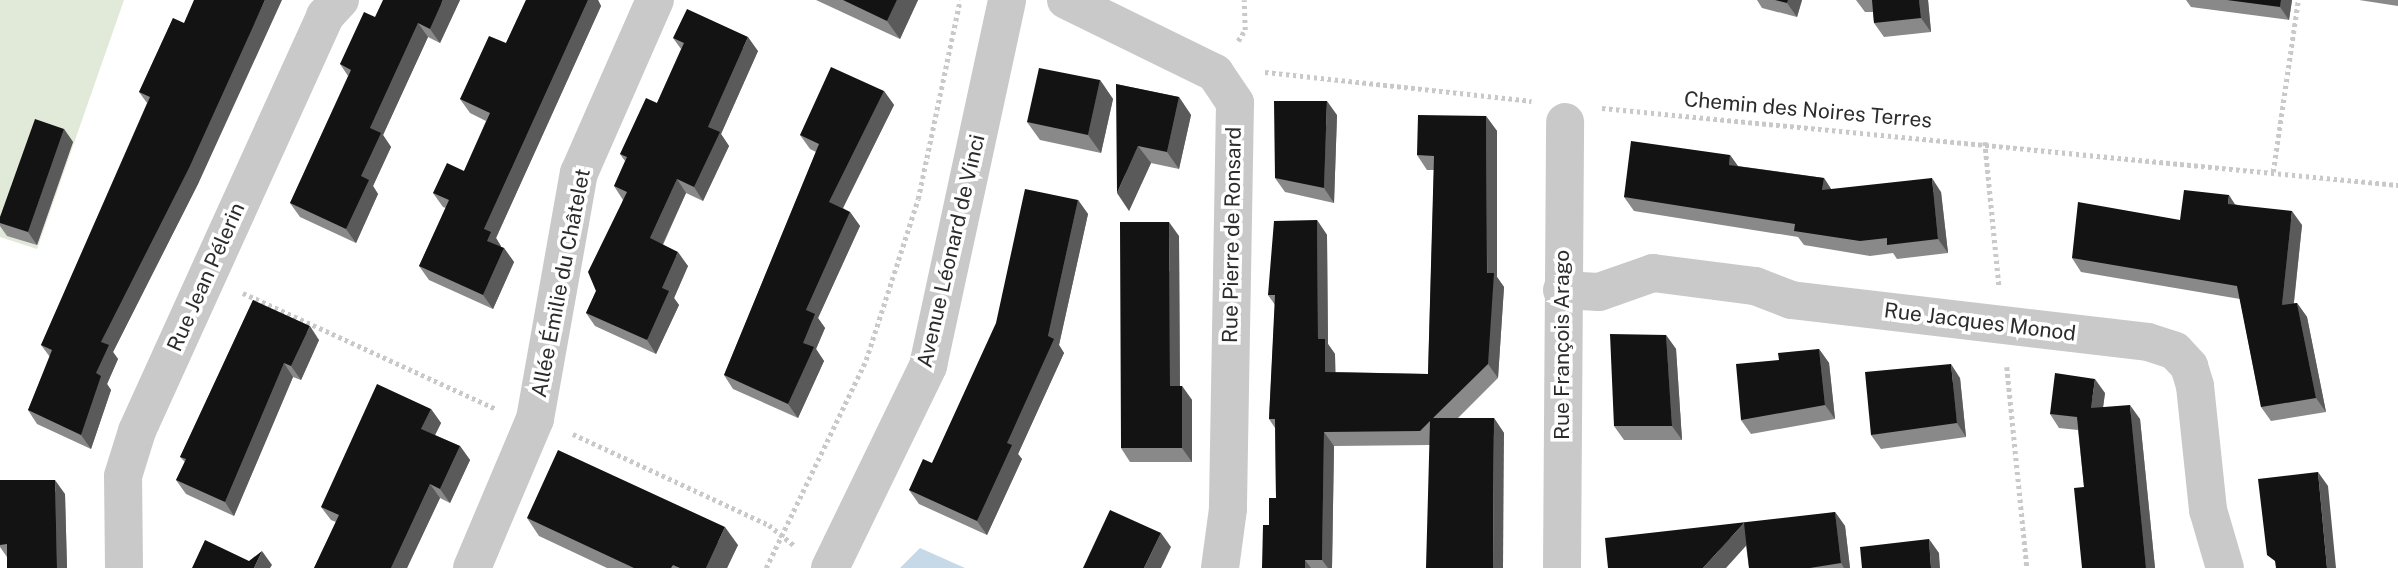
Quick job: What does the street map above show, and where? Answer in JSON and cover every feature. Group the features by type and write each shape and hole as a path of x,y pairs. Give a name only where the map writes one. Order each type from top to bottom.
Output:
{"street":[{"name":"Rue Jean Pélerin","path":"124,568 122,476 136,431 325,16 340,0"},
{"name":"Allée Émilie du Châtelet","path":"472,568 535,419 579,173 655,0"},
{"name":"Avenue Léonard de Vinci","path":"830,568 928,366 1007,0"},
{"path":"1066,0 1215,73"},
{"name":"Rue Pierre de Ronsard","path":"1215,73 1235,103 1228,509 1220,568"},
{"name":"Rue François Arago","path":"1562,568 1565,110"},
{"name":"Rue Jacques Monod","path":"1562,290 1599,292 1653,273 1755,286 1791,300 2135,340 2175,351 2189,366 2195,386 2208,510 2225,568"}],"path":[{"path":"766,568 866,360 918,199 960,0"},
{"path":"1244,0 1245,30"},
{"path":"2273,172 2298,0"},
{"name":"Chemin des Noires Terres","path":"1215,73 1259,71 1565,110 2398,185"}],"green space":[{"path":"0,0 124,0 37,249 0,237"}],"water":[{"path":"920,548 965,568 900,568"}],"building":[{"path":"194,0 265,0 189,168 101,342 109,345 96,373 101,376 81,435 28,410 52,350 41,345 150,97 139,92 173,18 184,23"},
{"path":"383,0 443,0 430,29 418,23 370,128 381,133 361,176 369,180 346,229 290,203 351,70 340,64 364,12 375,17"},
{"path":"526,0 588,0 484,229 491,232 487,241 504,248 483,295 419,266 449,200 433,193 447,163 464,171 490,113 460,99 489,36 506,43"},
{"path":"843,0 897,0 887,21"},
{"path":"1872,0 1919,0 1921,18 1874,23"},
{"path":"2227,0 2281,0 2280,7"},
{"path":"687,9 748,37 708,127 720,132 694,187 677,179 650,238 678,252 662,288 669,291 647,340 586,313 596,291 588,272 627,192 614,186 627,157 620,154 646,98 657,103 684,43 673,38"},
{"path":"831,67 884,91 829,202 850,212 806,310 815,314 803,343 814,347 788,404 724,375 819,144 800,135"},
{"path":"1039,68 1100,80 1088,135 1027,122"},
{"path":"1116,84 1179,97 1167,152 1138,146 1117,193"},
{"path":"1274,101 1327,101 1324,188 1275,178"},
{"path":"1418,115 1486,116 1487,273 1494,273 1488,364 1433,418 1494,418 1493,568 1426,568 1430,421 1420,431 1324,432 1322,560 1305,560 1305,568 1262,568 1263,525 1269,525 1269,498 1276,498 1275,419 1269,419 1275,295 1268,295 1274,221 1317,220 1318,339 1325,339 1325,372 1428,374 1434,156 1417,155"},
{"path":"35,119 64,129 28,232 0,223 0,217"},
{"path":"1631,141 1730,155 1729,165 1824,178 1822,190 1932,178 1938,239 1887,245 1887,238 1860,241 1794,231 1795,224 1624,197"},
{"path":"1025,189 1078,200 1048,336 1054,339 1007,443 1012,445 977,521 909,490 923,459 932,463 996,323"},
{"path":"2184,190 2229,195 2228,204 2292,211 2282,305 2297,303 2316,398 2261,407 2237,286 2072,258 2078,202 2180,220"},
{"path":"1120,222 1169,222 1170,386 1182,386 1182,448 1121,448"},
{"path":"253,300 310,326 291,366 284,363 225,502 176,480 186,459 180,457"},
{"path":"1610,334 1666,335 1672,426 1614,426"},
{"path":"1819,349 1825,405 1741,420 1736,364 1779,360 1778,353"},
{"path":"1951,364 1957,423 1871,435 1865,372"},
{"path":"2055,373 2095,379 2091,408 2130,405 2146,568 2082,568 2074,488 2084,487 2077,417 2050,414"},
{"path":"377,384 431,409 421,429 460,446 440,489 430,484 391,568 314,568 339,515 321,507"},
{"path":"558,450 725,527 706,568 680,568 673,565 671,568 634,568 527,518"},
{"path":"2318,472 2327,568 2276,568 2275,561 2267,555 2258,479"},
{"path":"0,480 55,480 57,568 7,568 7,544 0,545"},
{"path":"1110,510 1161,533 1144,568 1083,568"},
{"path":"1835,512 1841,563 1810,568 1749,568 1744,523 1703,568 1608,568 1605,538"},
{"path":"1929,539 1931,568 1862,568 1860,547"},
{"path":"205,540 249,561 262,551 254,568 192,568"}]}
